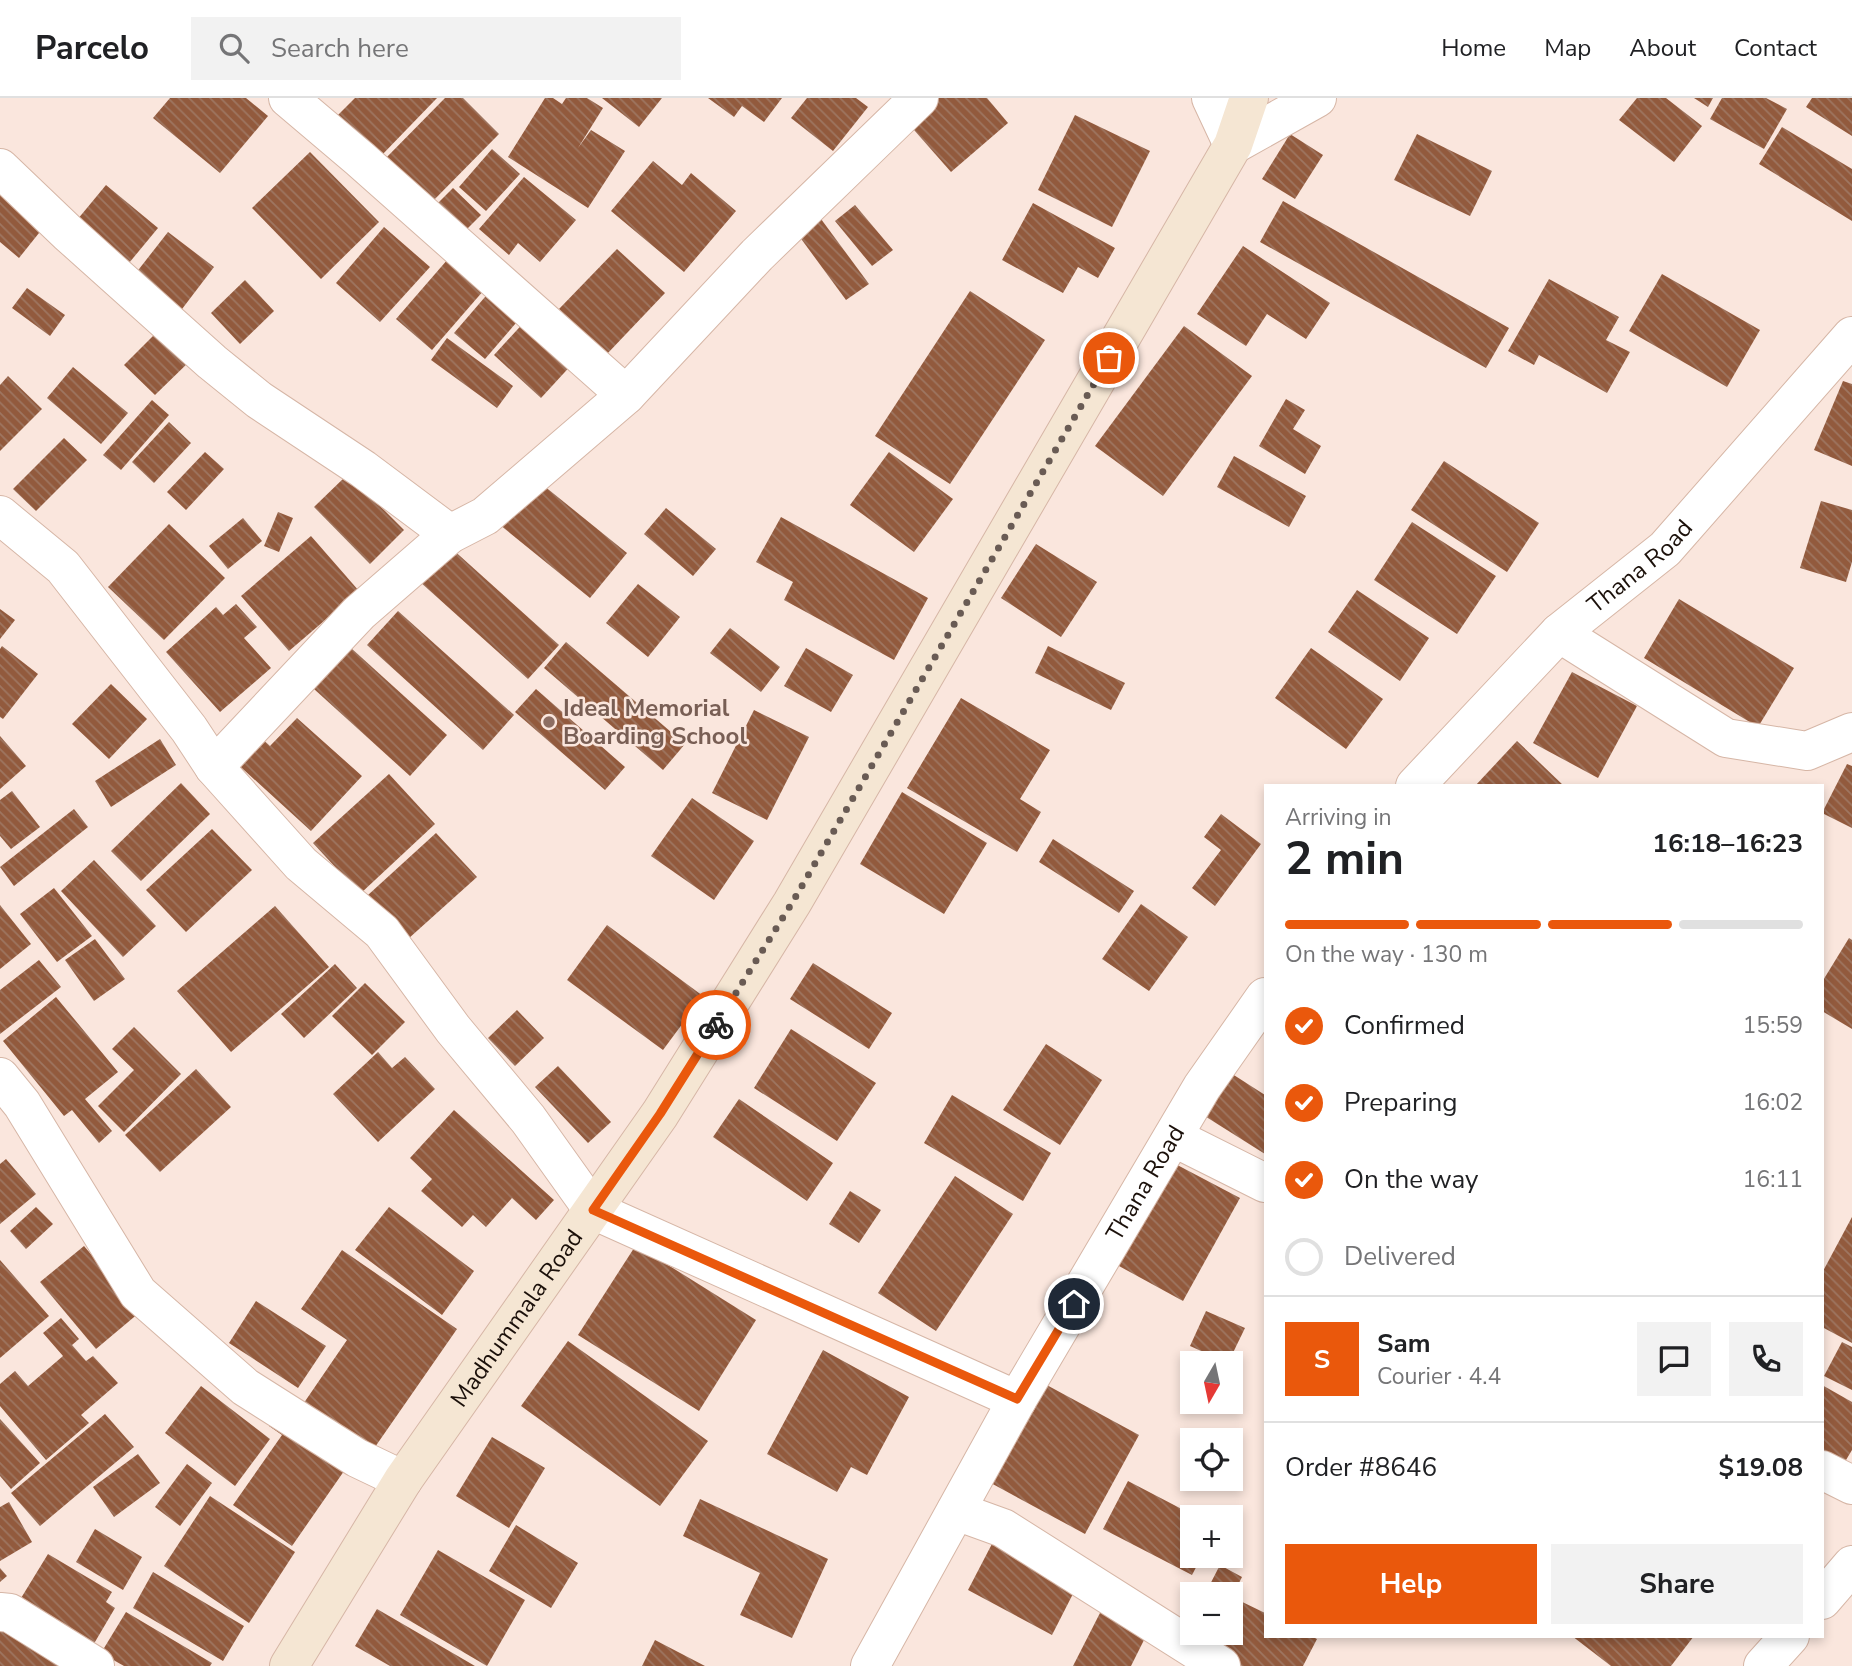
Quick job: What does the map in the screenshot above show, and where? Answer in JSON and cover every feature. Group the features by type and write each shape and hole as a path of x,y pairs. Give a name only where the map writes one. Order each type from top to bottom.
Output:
{"street":[{"path":"288,98 626,395"},
{"path":"214,767 359,613 450,534 485,516 626,395 757,255 919,98"},
{"path":"1211,98 1233,145 1317,98"},
{"name":"Madhummala Road","path":"289,1666 403,1480 660,1114 792,903 1233,145 1249,98"},
{"path":"0,168 68,233 259,400 363,469 450,534"},
{"name":"Thana Road","path":"1417,784 1559,633 1665,549 1852,336"},
{"path":"0,515 64,567 189,729 214,767 301,864 382,932 453,1029 528,1119 593,1210 1017,1399"},
{"path":"1559,633 1726,738 1807,751 1852,732"},
{"name":"Thana Road","path":"870,1666 1017,1399 1202,1087 1264,998"},
{"path":"0,1077 22,1104 138,1293 246,1387 357,1458 403,1480"},
{"path":"1172,1137 1264,1183"},
{"path":"1824,1471 1852,1485"},
{"path":"956,1511 1003,1528 1221,1666"},
{"path":"1824,1598 1852,1565"},
{"path":"0,1612 10,1613 95,1666"},
{"path":"1763,1666 1788,1638"}],"building":[{"path":"170,98 246,98 268,116 220,173 153,118"},
{"path":"355,98 437,98 380,157 337,116"},
{"path":"445,98 463,98 499,134 428,206 383,161"},
{"path":"545,98 553,98 562,104 566,98 587,98 603,108 578,148 591,130 625,151 588,208 508,157"},
{"path":"602,98 662,98 639,127"},
{"path":"708,98 782,98 764,122 742,106 734,117"},
{"path":"807,98 856,98 868,107 833,151 791,118"},
{"path":"935,98 987,98 1008,123 951,172 907,122"},
{"path":"1637,98 1666,98 1702,126 1674,162 1619,120"},
{"path":"1694,98 1713,98 1708,107"},
{"path":"1722,98 1766,98 1787,109 1764,149 1710,119"},
{"path":"1812,98 1852,98 1852,136 1806,107"},
{"path":"1075,115 1150,151 1112,227 1038,190"},
{"path":"1782,127 1852,169 1852,221 1759,164"},
{"path":"1290,134 1323,155 1295,199 1262,179"},
{"path":"1417,134 1492,171 1470,216 1394,180"},
{"path":"492,149 520,174 486,211 459,187"},
{"path":"310,152 379,222 321,279 252,208"},
{"path":"653,161 682,185 691,173 736,211 684,272 611,211"},
{"path":"524,177 576,220 540,262 518,243 509,255 479,229"},
{"path":"0,184 47,223 19,258 0,242"},
{"path":"106,185 158,228 129,263 77,220"},
{"path":"453,188 481,215 456,240 428,213"},
{"path":"1283,201 1509,328 1486,368 1260,242"},
{"path":"1033,203 1115,248 1098,278 1078,267 1063,293 1002,260"},
{"path":"855,205 893,250 872,266 835,221"},
{"path":"821,219 869,284 846,300 799,236"},
{"path":"384,227 430,267 380,322 336,283"},
{"path":"168,232 214,267 179,313 132,278"},
{"path":"1243,246 1330,303 1306,339 1267,314 1246,346 1197,314"},
{"path":"617,249 665,293 607,354 559,309"},
{"path":"448,259 484,290 432,350 396,319"},
{"path":"1662,274 1760,330 1727,387 1629,331"},
{"path":"1549,279 1619,317 1606,340 1630,352 1607,393 1539,355 1534,365 1508,351"},
{"path":"245,280 274,311 240,344 211,313"},
{"path":"27,288 65,315 50,336 12,308"},
{"path":"491,290 522,316 485,359 454,333"},
{"path":"970,291 1045,340 950,484 875,436"},
{"path":"528,318 575,361 541,398 494,355"},
{"path":"1184,326 1252,376 1163,496 1095,446"},
{"path":"162,327 193,358 155,395 124,365"},
{"path":"447,338 513,386 497,408 431,360"},
{"path":"73,367 128,413 101,444 47,398"},
{"path":"8,376 42,409 0,451 0,385"},
{"path":"1843,381 1852,384 1852,466 1814,450"},
{"path":"1286,399 1305,410 1293,429 1321,446 1305,474 1259,446"},
{"path":"152,400 169,415 121,470 103,455"},
{"path":"169,422 191,443 154,483 132,462"},
{"path":"64,438 87,460 36,511 13,489"},
{"path":"205,452 224,469 186,510 167,492"},
{"path":"889,452 953,499 914,552 850,505"},
{"path":"1234,456 1306,496 1289,527 1217,487"},
{"path":"1444,461 1539,523 1507,572 1411,510"},
{"path":"348,474 404,530 370,564 314,507"},
{"path":"538,481 627,553 590,598 500,525"},
{"path":"1821,501 1852,510 1852,562 1846,582 1800,568"},
{"path":"666,508 716,549 693,576 644,534"},
{"path":"278,512 293,518 279,552 264,546"},
{"path":"781,517 928,598 894,660 784,600 793,582 756,562"},
{"path":"243,518 262,541 228,569 209,546"},
{"path":"1412,522 1496,576 1457,634 1374,580"},
{"path":"169,524 225,578 164,640 108,587"},
{"path":"311,536 359,591 289,651 241,596"},
{"path":"1036,544 1097,582 1061,637 1001,598"},
{"path":"450,547 559,645 528,679 419,581"},
{"path":"638,584 680,617 648,657 606,623"},
{"path":"1357,590 1429,638 1400,681 1328,632"},
{"path":"1679,599 1794,668 1758,727 1644,658"},
{"path":"236,604 257,627 244,638 271,668 220,712 166,652 216,607 223,615"},
{"path":"0,609 15,620 0,639"},
{"path":"398,611 514,715 483,750 367,645"},
{"path":"730,628 780,667 761,692 710,653"},
{"path":"566,642 685,744 663,770 544,668"},
{"path":"2,646 38,674 3,719 0,717"},
{"path":"1048,646 1125,683 1111,710 1035,673"},
{"path":"351,648 447,735 410,776 314,689"},
{"path":"806,648 853,675 831,712 784,686"},
{"path":"1311,648 1383,699 1346,749 1275,698"},
{"path":"1572,672 1637,706 1598,778 1533,743"},
{"path":"111,684 147,719 109,759 72,724"},
{"path":"536,689 625,767 605,790 515,712"},
{"path":"961,698 1050,750 1020,799 1041,812 1017,852 907,788"},
{"path":"754,710 809,737 767,820 712,793"},
{"path":"297,718 362,776 311,831 233,760 257,734 270,746"},
{"path":"0,736 26,766 0,789"},
{"path":"160,739 176,765 111,807 95,781"},
{"path":"1517,741 1562,784 1477,784"},
{"path":"1847,764 1852,766 1852,828 1824,814"},
{"path":"389,774 435,824 360,894 313,843"},
{"path":"181,783 210,814 141,881 111,851"},
{"path":"12,791 40,827 11,849 0,836 0,800"},
{"path":"902,792 987,843 944,914 860,864"},
{"path":"692,798 754,841 714,900 651,856"},
{"path":"74,809 88,827 14,886 0,867"},
{"path":"1221,814 1261,844 1215,906 1192,888 1221,850 1204,837"},
{"path":"212,829 252,870 186,932 146,890"},
{"path":"436,833 477,877 408,939 368,895"},
{"path":"1053,839 1134,891 1119,913 1039,862"},
{"path":"94,860 156,926 123,957 61,891"},
{"path":"54,888 92,936 57,962 20,914"},
{"path":"1141,904 1188,937 1149,991 1102,959"},
{"path":"0,905 31,944 0,969"},
{"path":"275,906 329,967 231,1052 177,991"},
{"path":"607,925 703,996 663,1050 567,980"},
{"path":"1849,938 1852,940 1852,1029 1824,1012 1824,979"},
{"path":"95,939 125,979 94,1001 65,960"},
{"path":"39,960 61,987 0,1034 0,990"},
{"path":"813,963 892,1013 869,1049 790,999"},
{"path":"335,964 357,988 304,1038 281,1014"},
{"path":"365,983 405,1022 372,1055 332,1016"},
{"path":"56,997 118,1072 85,1099 112,1131 99,1143 72,1110 64,1116 3,1041"},
{"path":"517,1010 544,1038 515,1066 488,1038"},
{"path":"134,1027 181,1074 124,1132 98,1106 134,1070 112,1049"},
{"path":"791,1029 876,1083 837,1141 754,1088"},
{"path":"1046,1044 1102,1080 1060,1145 1003,1110"},
{"path":"378,1052 392,1068 405,1057 435,1089 378,1142 333,1094"},
{"path":"558,1066 611,1122 588,1143 535,1087"},
{"path":"196,1069 231,1107 160,1172 125,1135"},
{"path":"1226,1070 1264,1094 1264,1153 1200,1113"},
{"path":"952,1095 1051,1153 1023,1201 924,1143"},
{"path":"739,1099 833,1163 807,1201 713,1137"},
{"path":"454,1110 554,1200 536,1220 512,1198 486,1227 473,1215 462,1227 421,1191 432,1179 410,1158"},
{"path":"1164,1158 1240,1198 1183,1301 1108,1260"},
{"path":"6,1159 36,1194 0,1224 0,1164"},
{"path":"955,1176 1013,1214 936,1331 878,1293"},
{"path":"850,1191 881,1210 859,1243 829,1224"},
{"path":"36,1207 53,1224 26,1249 10,1231"},
{"path":"389,1207 474,1271 442,1315 355,1250"},
{"path":"1852,1217 1852,1343 1824,1328 1824,1269"},
{"path":"636,1245 756,1320 699,1411 578,1335"},
{"path":"84,1246 140,1312 96,1349 40,1282"},
{"path":"342,1250 457,1329 366,1460 297,1413 347,1340 301,1309"},
{"path":"0,1260 49,1316 0,1358"},
{"path":"256,1301 326,1346 298,1388 229,1343"},
{"path":"1206,1311 1245,1328 1234,1351 1201,1351 1190,1346"},
{"path":"61,1318 79,1339 72,1345 86,1361 93,1356 118,1383 81,1415 89,1423 46,1460 0,1406 0,1384 15,1371 28,1386 63,1356 43,1333"},
{"path":"568,1341 708,1441 660,1506 521,1406"},
{"path":"1842,1342 1852,1347 1852,1390 1824,1376"},
{"path":"823,1350 909,1397 867,1475 851,1467 837,1492 767,1454"},
{"path":"1043,1383 1139,1435 1085,1534 989,1482"},
{"path":"201,1386 270,1439 235,1486 165,1433"},
{"path":"1824,1386 1852,1402 1852,1450 1840,1470 1824,1460"},
{"path":"279,1411 351,1461 292,1546 233,1505 282,1435 269,1426"},
{"path":"105,1414 134,1447 40,1526 11,1493"},
{"path":"0,1419 40,1463 11,1489 0,1476"},
{"path":"492,1437 545,1468 509,1528 456,1496"},
{"path":"138,1454 160,1483 114,1517 93,1487"},
{"path":"187,1464 212,1483 180,1526 155,1507"},
{"path":"1128,1481 1180,1508 1180,1568 1196,1568 1192,1575 1103,1529"},
{"path":"210,1496 295,1552 249,1623 164,1566"},
{"path":"700,1499 828,1559 792,1638 740,1615 760,1573 683,1536"},
{"path":"9,1502 32,1542 0,1561 0,1507"},
{"path":"516,1525 578,1563 551,1608 489,1571"},
{"path":"95,1529 142,1557 123,1590 76,1562"},
{"path":"994,1540 1078,1584 1052,1635 968,1590"},
{"path":"438,1550 525,1600 487,1666 400,1615"},
{"path":"48,1554 112,1592 106,1602 115,1608 92,1647 18,1603"},
{"path":"0,1568 7,1576 0,1582"},
{"path":"1218,1568 1226,1568 1242,1577 1240,1582 1211,1582"},
{"path":"153,1572 244,1626 223,1661 133,1608"},
{"path":"1243,1602 1264,1613 1264,1638 1317,1639 1303,1666 1242,1666 1200,1645 1243,1645"},
{"path":"377,1609 475,1666 390,1666 355,1646"},
{"path":"1101,1611 1147,1634 1131,1666 1073,1666"},
{"path":"126,1612 212,1663 210,1666 124,1666 101,1653"},
{"path":"0,1619 59,1666 0,1666"},
{"path":"1575,1638 1692,1638 1671,1666 1611,1666"},
{"path":"655,1640 705,1666 642,1666"}],"way so far":[{"path":"716,1025 792,903 1109,358"}],"place":[{"name":"Ideal Memorial Boarding School","path":"549,722"}],"route":[{"path":"716,1025 660,1114 593,1210 1017,1399 1074,1304"}]}
